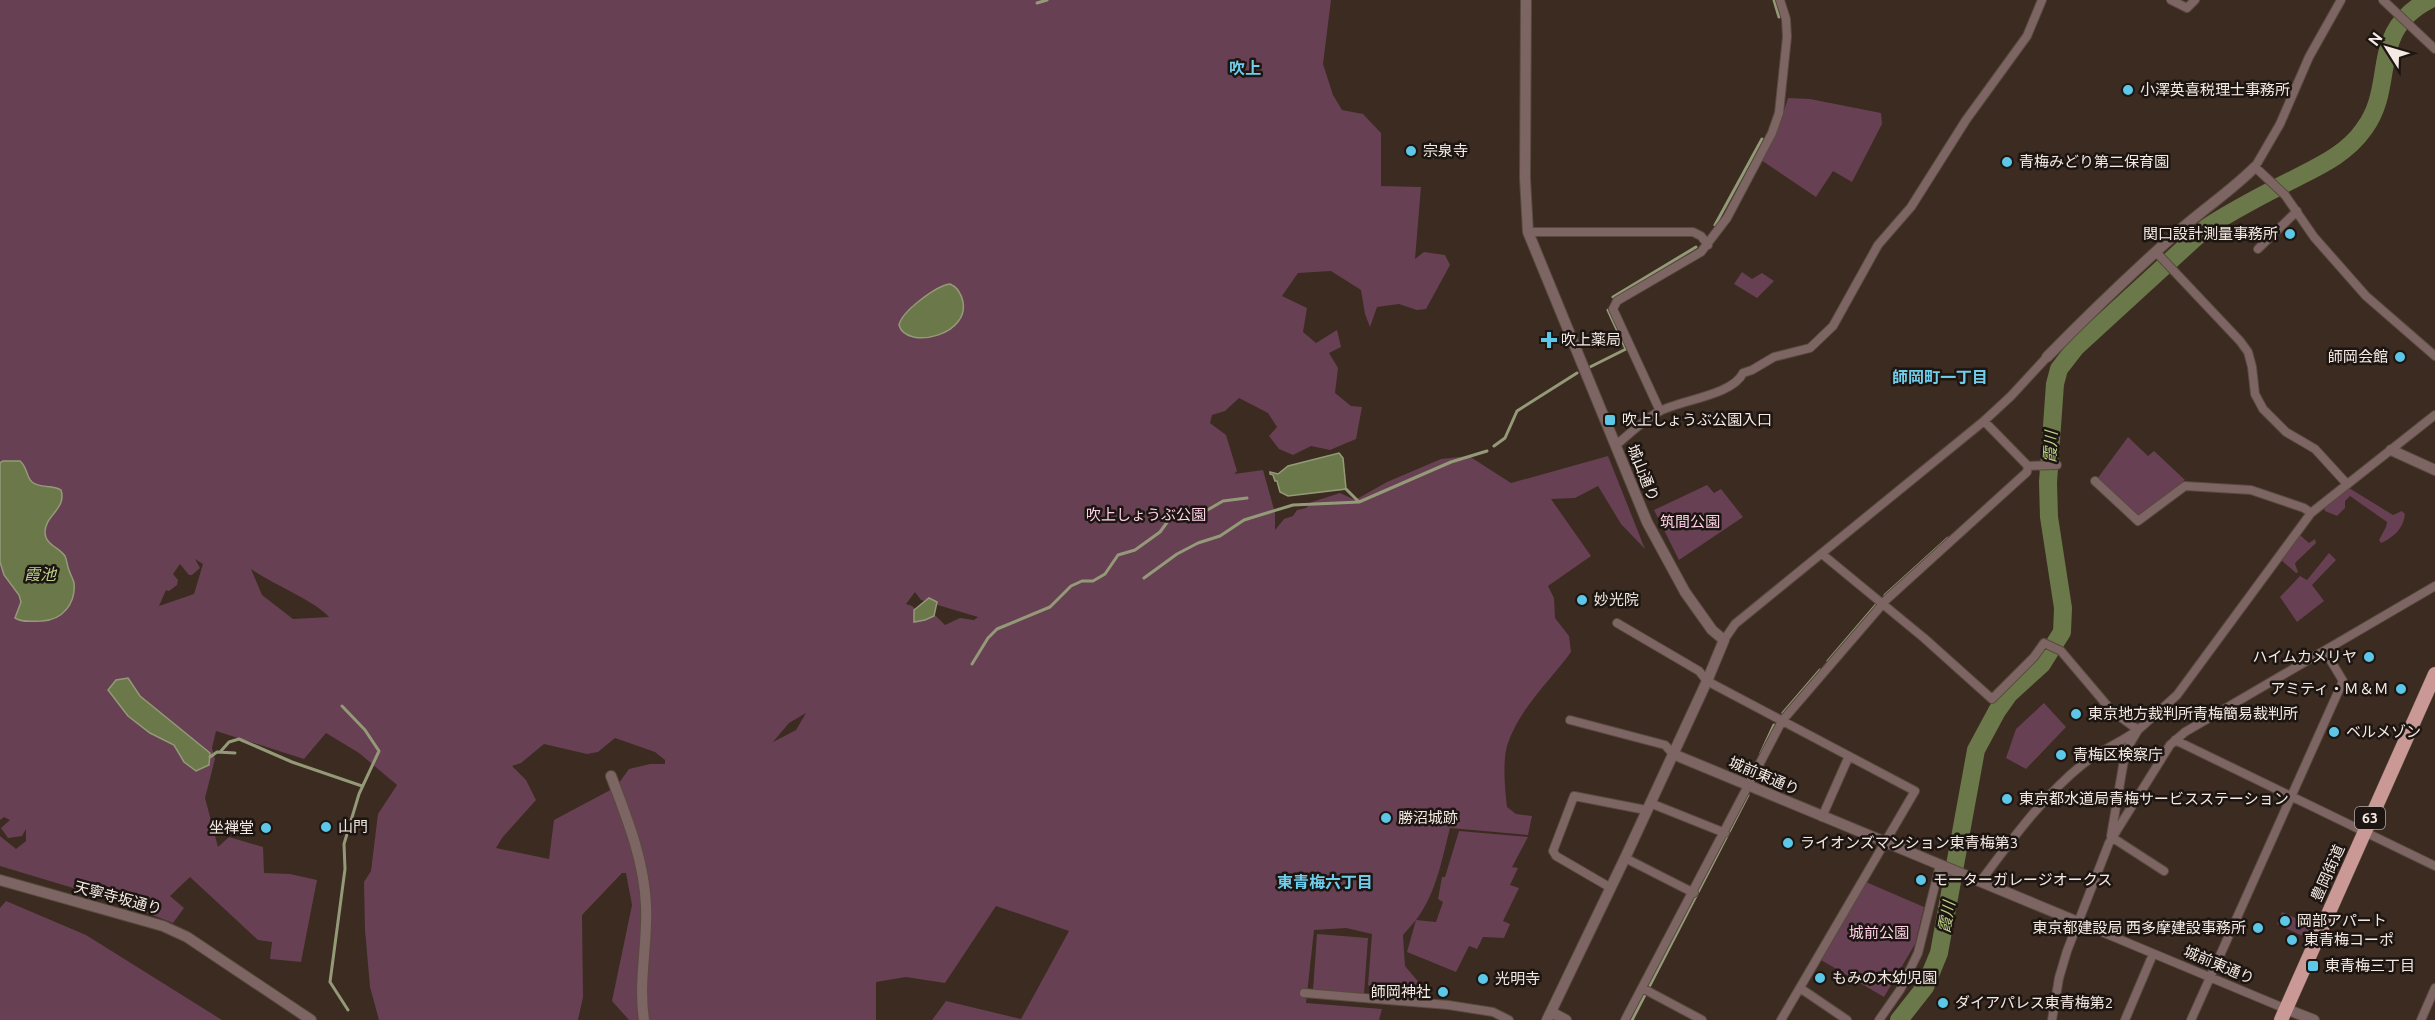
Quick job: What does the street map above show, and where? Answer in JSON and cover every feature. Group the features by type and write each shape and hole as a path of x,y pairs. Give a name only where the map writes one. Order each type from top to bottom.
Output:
{"main road":[{"name":"豊岡街道","path":"2283,1015 2434,677"}],"street":[{"name":"城山通り","path":"1526,0 1525,178 1528,232 1647,522 1685,592 1712,630 1724,640"},
{"path":"1660,411 1613,309 1617,301 1677,267 1708,245 1726,218 1772,133 1779,113 1787,37 1786,19 1780,0"},
{"path":"1616,445 1660,411 1714,393 1740,379 1743,373 1774,357 1810,348 1821,338 1841,312 1878,245 1911,207 1966,120 2027,36 2042,0"},
{"path":"2171,0 2187,8 2195,0"},
{"path":"1566,1020 1549,1016 1611,888 1724,640 1735,624 1984,421 2047,357 2159,255 2196,216 2234,188 2255,167 2280,124 2309,57 2341,0"},
{"path":"2383,0 2435,49"},
{"path":"2255,167 2284,194 2314,237 2366,296 2435,356"},
{"path":"2258,249 2297,211"},
{"path":"1528,232 1693,232 1701,236 1708,245"},
{"path":"2159,255 2241,341 2248,352 2255,394 2263,410 2286,432 2315,449 2347,484"},
{"path":"1980,882 2010,843 2070,776 2085,763 2138,730 2177,695 2311,513 2435,415"},
{"path":"1984,421 2028,466 2057,465"},
{"path":"2391,450 2435,470"},
{"path":"1625,1020 1694,893 1782,721 1882,603 2027,472 2028,466"},
{"path":"2095,481 2138,521 2185,486 2251,490 2304,508 2311,513"},
{"path":"1822,554 1992,699 2034,657 2044,643 2061,651 2110,710 2138,730"},
{"path":"2052,1020 2059,978 2078,922 2111,840 2155,766 2175,740 2230,705 2435,586"},
{"path":"1617,623 1699,671 1707,681 1915,791 1781,1020"},
{"path":"2192,1020 2343,681 2325,651"},
{"path":"1570,720 1665,746 1673,754"},
{"path":"2111,840 2117,790 2126,753 2138,730"},
{"path":"2175,740 2435,866"},
{"name":"城前東通り","path":"1673,754 2210,978 2283,1015 2314,1020"},
{"path":"1822,817 1850,756"},
{"path":"611,776 643,872 646,921 641,988 644,1020"},
{"path":"1611,888 1556,856 1553,851 1574,796 1648,806 1725,833"},
{"path":"2111,840 2164,871"},
{"path":"1624,858 1694,893"},
{"path":"1879,1020 1900,990 1918,952 1942,865"},
{"name":"天寧寺坂通り","path":"0,880 164,926 187,937 311,1020"},
{"path":"2125,1020 2153,954"},
{"path":"1643,988 1702,1020"},
{"path":"1800,988 1847,1020"},
{"path":"2421,1020 2435,988"},
{"path":"1304,993 1448,1005 1493,1012 1509,1020"}],"green space":[{"name":"吹上しょうぶ公園","path":"0,0 1331,0 1323,64 1333,95 1342,110 1363,114 1381,133 1381,186 1421,187 1415,259 1424,252 1445,255 1450,265 1426,309 1417,310 1399,304 1377,307 1370,327 1361,290 1331,271 1298,273 1282,296 1307,308 1303,332 1316,343 1337,330 1341,347 1329,353 1338,368 1335,393 1351,406 1362,407 1356,439 1330,450 1311,446 1293,455 1279,449 1269,436 1277,427 1268,413 1239,398 1225,411 1212,415 1210,423 1226,435 1237,471 1234,474 1263,470 1275,513 1275,530 1284,519 1293,516 1297,510 1306,508 1312,502 1340,493 1355,500 1387,482 1441,459 1469,456 1511,483 1608,456 1645,549 1621,524 1598,486 1575,498 1551,499 1591,556 1548,586 1554,598 1555,618 1569,636 1571,652 1520,718 1506,750 1507,807 1516,814 1532,816 1528,835 1450,828 1438,876 1429,899 1403,935 1405,966 1421,985 1406,992 1394,996 1382,994 1368,985 1372,934 1346,928 1314,930 1306,1003 1382,1009 1379,1020 932,1020 946,1001 1021,1019 1069,931 996,906 945,983 906,977 876,982 876,1020 629,1020 612,1001 632,905 626,873 622,873 582,915 583,997 578,1020 379,1020 370,987 364,882 371,871 378,814 397,785 359,753 326,733 304,759 216,731 212,748 215,759 205,798 218,847 229,837 263,847 264,873 290,874 317,880 301,962 270,959 272,942 258,940 190,877 170,896 184,908 173,923 113,900 0,866 0,836 16,849 26,841 26,829 22,836 8,838 1,828 10,820 4,817 0,820","holes":["195,559 203,564 194,594 159,606 166,590 169,591 177,585 178,580 173,574 180,564 189,575 200,568","251,569 314,605 329,617 293,619 262,595","915,592 921,600 978,617 974,620 960,618 945,625 936,616 922,615 906,604","128,678 140,696 210,753 184,762 174,745 150,733 128,716","806,713 796,730 773,742 789,723","615,738 655,752 665,760 665,764 650,764 629,769 616,787 554,820 549,859 496,848 536,800 526,780 512,766 521,763 544,744 587,754 598,752"]},
{"path":"1788,98 1810,99 1881,113 1882,124 1852,182 1833,171 1816,197 1761,160 1777,132"},
{"path":"1742,272 1752,279 1762,273 1774,281 1757,298 1734,284"},
{"path":"2128,437 2148,456 2154,451 2185,480 2139,516 2134,515 2097,479"},
{"name":"筑間公園","path":"1707,485 1714,493 1721,489 1743,517 1679,560 1654,510"},
{"path":"2349,488 2393,515 2402,511 2405,514 2403,524 2397,532 2381,543 2379,540 2387,522 2350,496 2345,501 2345,508 2337,516 2325,511 2324,508"},
{"path":"2300,535 2309,543 2315,539 2316,543 2296,562 2298,572 2296,573 2281,560"},
{"path":"2329,553 2336,560 2312,585 2324,601 2297,622 2280,597 2300,576 2307,580"},
{"path":"2044,703 2066,727 2026,769 2006,758 2016,729"},
{"path":"1459,831 1528,837 1512,867 1518,868 1510,885 1519,888 1503,921 1510,924 1504,938 1483,937 1477,949 1469,946 1456,972 1407,952 1416,920 1436,922 1443,902 1438,899 1442,877 1445,877"},
{"name":"城前公園","path":"1866,882 1924,907 1915,944 1884,997 1821,960"},
{"path":"6,901 86,935 222,1020 0,1020 0,908"},
{"path":"2282,912 2313,926 2307,938 2277,924"},
{"path":"1317,934 1368,938 1364,994 1313,990"}],"water":[{"path":"950,284 958,290 962,298 963,311 958,321 949,330 925,338 913,337 904,333 899,325 906,313 929,294"},
{"path":"1339,453 1343,458 1346,489 1288,496 1280,492 1277,481 1270,474 1270,472 1278,474 1288,466"},
{"name":"霞池","path":"20,461 32,482 61,490 61,502 48,521 45,532 47,540 65,556 74,581 74,590 67,609 49,620 21,621 15,618 21,602 19,595 4,575 0,562 0,463"},
{"path":"929,598 937,602 934,616 914,622 914,610"},
{"path":"128,678 140,696 210,753 209,765 196,771 184,762 174,745 150,733 128,716 108,690 116,680"}],"waterway":[{"path":"1037,3 1047,0"},
{"path":"1774,0 1779,17"},
{"name":"霞川","path":"1899,1020 1925,987 1939,953 1976,750 2009,694 2042,664 2062,632 2063,608 2049,517 2048,482 2055,384 2059,369 2076,347 2206,228 2247,203 2330,160 2349,146 2364,129 2374,112 2390,43 2397,27 2410,13 2429,0"},
{"path":"1715,225 1762,139"},
{"path":"1613,297 1696,247"},
{"path":"1590,367 1626,349 1608,310"},
{"path":"1494,446 1505,438 1517,411 1577,373"},
{"path":"1144,578 1177,554 1198,543 1220,536 1244,520 1293,505 1359,502 1451,462 1487,451"},
{"path":"2041,470 2049,470"},
{"path":"1346,489 1359,502"},
{"path":"972,664 988,638 997,629 1050,607 1071,586 1082,581 1093,581 1105,574 1118,555 1135,550 1160,532 1168,521 1204,512 1223,501 1247,498"},
{"path":"1885,595 1948,538"},
{"path":"1828,661 1876,605"},
{"path":"1783,713 1820,670"},
{"path":"342,706 365,730 379,751 359,794 344,844 345,869 330,982 348,1010"},
{"path":"1761,753 1774,725"},
{"path":"221,751 229,742 239,739 292,762 362,786"},
{"path":"210,757 217,752 235,753"},
{"path":"1632,1020 1748,795"}],"place":[{"name":"小澤英喜税理士事務所","path":"2128,90"},
{"name":"宗泉寺","path":"1411,151"},
{"name":"青梅みどり第二保育園","path":"2007,162"},
{"name":"関口設計測量事務所","path":"2290,234"},
{"name":"吹上薬局","path":"1549,340"},
{"name":"師岡会館","path":"2400,357"},
{"name":"吹上しょうぶ公園入口","path":"1610,420"},
{"name":"妙光院","path":"1582,600"},
{"name":"ハイムカメリヤ","path":"2369,657"},
{"name":"アミティ・Ｍ＆Ｍ","path":"2401,689"},
{"name":"東京地方裁判所青梅簡易裁判所","path":"2076,714"},
{"name":"ベルメゾン","path":"2334,732"},
{"name":"青梅区検察庁","path":"2061,755"},
{"name":"東京都水道局青梅サービスステーション","path":"2007,799"},
{"name":"勝沼城跡","path":"1386,818"},
{"name":"山門","path":"326,827"},
{"name":"坐禅堂","path":"266,828"},
{"name":"ライオンズマンション東青梅第3","path":"1788,843"},
{"name":"モーターガレージオークス","path":"1921,880"},
{"name":"岡部アパート","path":"2285,921"},
{"name":"東京都建設局 西多摩建設事務所","path":"2258,928"},
{"name":"東青梅コーポ","path":"2292,940"},
{"name":"東青梅三丁目","path":"2313,966"},
{"name":"もみの木幼児園","path":"1820,978"},
{"name":"光明寺","path":"1483,979"},
{"name":"師岡神社","path":"1443,992"},
{"name":"ダイアパレス東青梅第2","path":"1943,1003"}],"district":[{"name":"吹上","path":"1245,68"},
{"name":"師岡町一丁目","path":"1940,377"},
{"name":"東青梅六丁目","path":"1325,882"}]}
